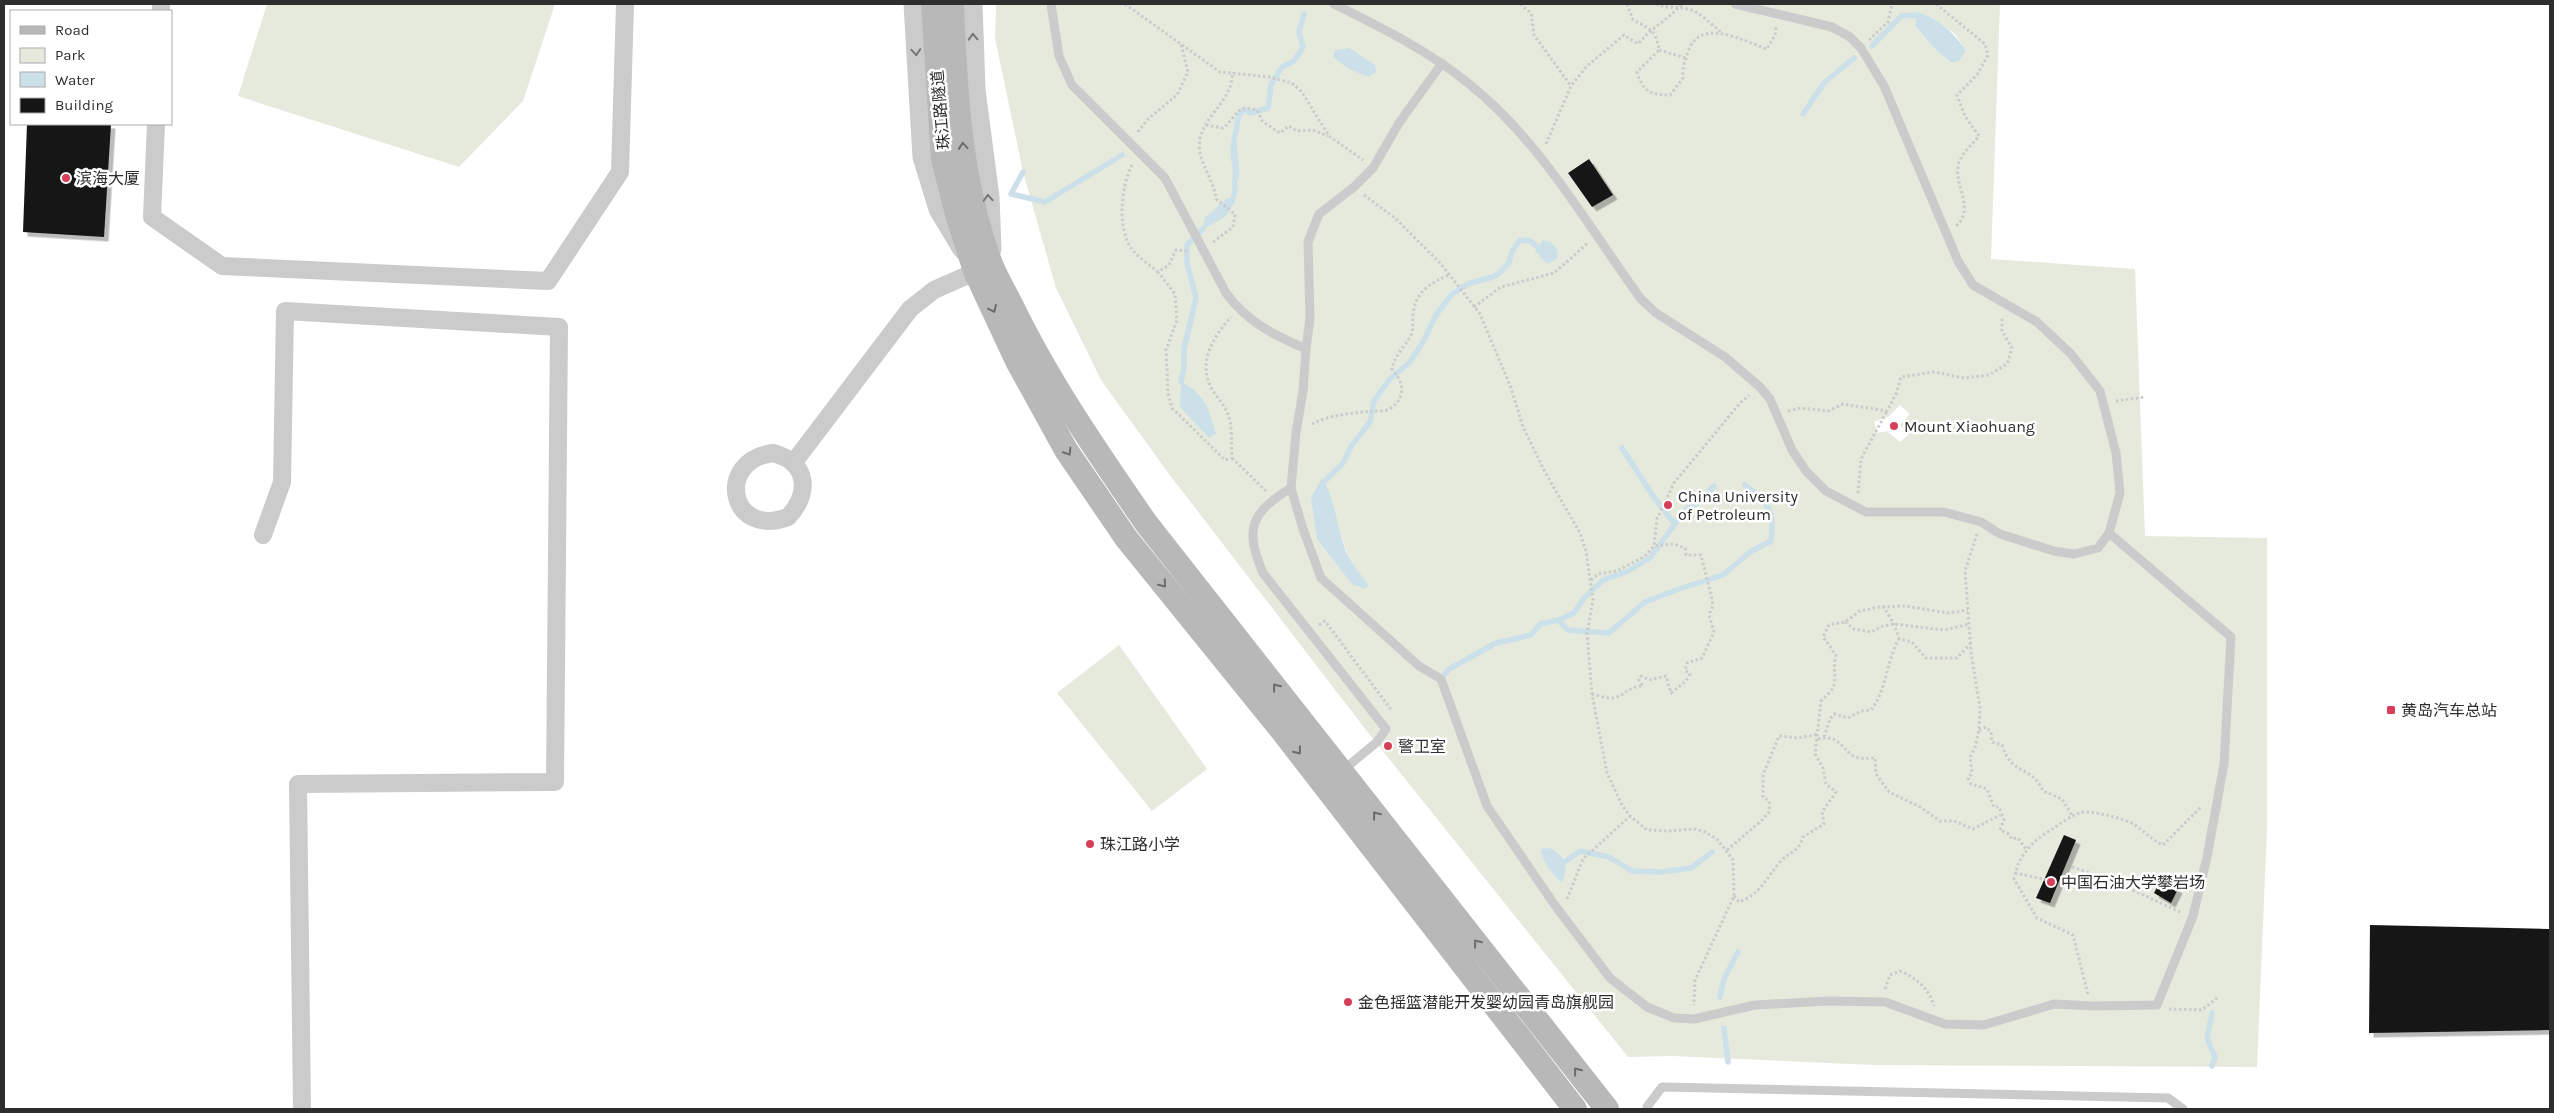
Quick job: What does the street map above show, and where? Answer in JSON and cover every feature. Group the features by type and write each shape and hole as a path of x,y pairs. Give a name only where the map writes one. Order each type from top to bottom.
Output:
{"main road":[{"name":"珠江路隧道","path":"932,4 944,159 966,212"},
{"name":"珠江路隧道","path":"952,4 966,212"},
{"path":"966,212 983,268 1017,361 1066,450 1126,538 1289,740 1575,1109"},
{"path":"983,268 1077,422 1146,523 1607,1109"}],"street":[{"path":"156,125 152,217 222,266 548,281 620,172 625,4"},
{"path":"914,4 923,157 939,209 983,268"},
{"path":"972,4 975,90 989,197 983,268"},
{"path":"794,462 910,309 934,290 983,268"},
{"path":"263,535 282,482 285,312 559,327 555,782 298,784 302,1109"}],"lane":[{"path":"1051,4 1059,56 1072,86 1165,178 1226,293 1238,310 1255,324 1306,349"},
{"path":"1334,4 1442,62 1470,84 1508,119 1541,156 1640,299 1656,313 1725,357 1770,398 1792,450 1806,471 1826,491 1866,512 1944,512 1981,522 2000,534 2054,551 2074,554 2098,548 2109,532 2120,493 2116,453 2100,390 2071,354 2036,322 1973,285 1958,261 1946,235 1884,86 1861,48 1850,37 1832,27 1735,4"},
{"path":"1442,62 1399,123 1373,168 1354,187 1319,214 1308,242 1310,318 1304,391 1296,433 1292,488 1303,529 1321,578 1419,666 1441,679 1487,806 1561,913 1610,978 1647,1007 1674,1018 1694,1018 1756,1005 1828,1001 1884,1002 1945,1024 1984,1025 2054,1004 2092,1006 2157,1005 2192,916 2219,792 2224,764 2231,637 2109,532"},
{"path":"1292,488 1261,510 1254,525 1251,538 1253,550 1263,573 1386,729 1377,742 1342,771"},
{"path":"1647,1107 1662,1087 2168,1098 2183,1109"}],"path":[{"path":"1125,4 1220,72 1269,77 1292,83 1302,92 1329,136"},
{"path":"1520,4 1531,14 1534,35 1571,86"},
{"path":"1627,4 1633,20 1651,29 1657,37 1659,50"},
{"path":"1656,4 1666,8 1688,9 1705,18 1721,32 1767,49 1775,35 1779,14"},
{"path":"1541,156 1571,86 1587,66 1624,35 1638,44 1651,29 1682,4"},
{"path":"1861,48 1888,22 1892,4"},
{"path":"1936,4 1985,44 1988,55 1977,75 1957,95 1965,116 1979,136 1960,158 1956,179 1965,198 1961,221 1946,235"},
{"path":"1659,50 1637,72 1641,84 1654,95 1670,95 1683,78 1682,68 1691,44 1701,35 1721,32"},
{"path":"1129,144 1148,118 1176,95 1188,72 1181,43"},
{"path":"1659,50 1686,58"},
{"path":"1158,272 1169,265 1176,250 1204,249 1233,227 1235,214 1216,199 1215,185 1199,151 1200,139 1208,118 1230,87 1234,72"},
{"path":"1206,125 1224,128 1232,121 1238,110 1246,107 1257,110 1262,121 1280,133 1289,126 1297,130 1313,130 1329,136 1373,168"},
{"path":"1138,153 1122,193 1123,223 1131,248 1158,272 1175,294 1177,320 1166,350 1168,393 1172,408 1224,460 1232,458"},
{"path":"1354,187 1395,218 1450,275 1480,314 1511,388 1523,427 1545,472 1580,533 1593,598 1587,634 1592,694 1607,773 1614,790 1630,816 1648,830 1667,832 1689,829 1705,832 1717,840 1734,860 1736,871 1734,896 1695,980 1694,1018"},
{"path":"1474,307 1501,287 1554,274 1574,253 1596,236"},
{"path":"1296,433 1319,420 1390,408 1400,398 1402,388 1400,378 1392,369 1393,363 1413,332 1413,314 1417,295 1429,284 1450,275"},
{"path":"1856,506 1860,484 1861,459 1888,411 1901,377 1934,372 1964,378 1989,375 2007,364 2012,348 2002,332 2002,302"},
{"path":"1238,310 1218,331 1209,346 1206,367 1210,386 1227,411 1232,458 1274,499"},
{"path":"1591,582 1598,574 1617,571 1645,556 1654,546 1657,519 1674,483 1740,403 1760,387"},
{"path":"2103,402 2145,397"},
{"path":"1776,414 1801,408 1828,411 1843,404 1888,411"},
{"path":"1981,522 1964,570 1970,644 1980,708 1979,730 1975,748 1970,756 1972,773 1968,778 1972,784 1987,789 1994,808 1998,807 2000,815 2004,820 2000,830 2009,834 2012,839 2018,838 2026,849"},
{"path":"1592,694 1611,698 1619,696 1635,686 1643,686 1639,680 1641,676 1649,680 1666,676 1671,693 1686,681 1690,674 1685,670 1687,663 1702,658 1714,632 1709,615 1712,605 1711,595 1701,555 1686,555 1684,548 1674,544 1654,546"},
{"path":"1734,896 1739,902 1749,899 1760,890 1781,860 1800,846 1803,837 1824,824 1822,812 1836,792 1826,784 1823,768 1816,754 1821,701 1833,691 1836,673 1834,664 1836,655 1823,637 1829,624 1845,622 1860,611 1883,606 1905,606 1948,614 1968,610"},
{"path":"1883,606 1894,624 1899,639"},
{"path":"1845,622 1854,629 1871,632 1883,626 1894,624 1944,630 1969,624"},
{"path":"1899,639 1912,642 1926,658 1957,658 1970,644"},
{"path":"1824,737 1830,719 1834,714 1848,718 1861,711 1871,710 1879,701 1892,650 1899,639"},
{"path":"1979,730 1986,727 1991,732 1992,742 2002,745 2012,766 2038,779 2043,791 2062,799 2072,817"},
{"path":"1727,850 1770,810 1769,801 1763,797 1763,775 1779,736 1798,738 1819,734"},
{"path":"1818,739 1824,737 1843,743 1852,755 1862,759 1875,758 1876,774 1889,792 1920,807 1940,821 1954,822 1973,829 2000,815"},
{"path":"2092,1006 2073,935 2037,918 2014,879 2017,864 2026,849 2040,836 2081,812 2108,816 2135,825 2150,839 2163,845 2189,817 2219,792"},
{"path":"1561,913 1582,859 1630,816"},
{"path":"2072,868 2111,880 2169,909 2192,916"},
{"path":"2015,873 2053,882"},
{"path":"1873,1002 1887,987 1890,975 1900,971 1916,979 1932,998 1939,1022"},
{"path":"2157,1005 2174,1011 2202,1010 2217,998"}],"green space":[{"path":"267,4 555,4 523,101 459,167 238,96"},
{"name":"China University of Petroleum","path":"996,4 2000,4 1991,259 2135,269 2145,536 2267,538 2267,829 2257,1067 1873,1065 1673,1056 1628,1057 1366,730 1169,474 1101,380 1056,288 1023,172 995,38","holes":["1931,17 1955,34 1966,50 1952,63 1936,50 1915,26","1589,159 1592,207 1568,173","1900,405 1910,414 1900,425 1908,435 1900,442 1887,431 1878,433 1874,422 1889,416","1327,484 1328,495 1348,556 1335,561 1317,539"]},
{"path":"1119,645 1207,769 1152,811 1057,693"}],"water":[{"path":"1918,12 1939,22 1956,37 1966,50 1960,60 1952,63 1936,50 1915,26"},
{"path":"1349,48 1375,65 1376,72 1368,77 1347,68 1333,57 1335,50"},
{"path":"1234,140 1237,143 1239,171 1238,182 1235,187 1231,185 1233,174 1230,153 1231,142"},
{"path":"1234,196 1235,202 1225,217 1203,229 1205,217"},
{"path":"1543,240 1550,242 1557,249 1558,258 1547,264 1535,251"},
{"path":"1181,382 1201,397 1208,410 1216,434 1209,438 1180,407"},
{"path":"1322,478 1333,503 1348,556 1368,585 1365,589 1352,584 1317,539 1311,498"},
{"path":"1551,848 1560,855 1565,863 1566,867 1562,883 1543,859 1541,849"}],"building":[{"name":"滨海大厦","path":"27,125 111,125 104,237 23,232"},
{"path":"1589,159 1613,195 1592,207 1568,173"},
{"name":"中国石油大学攀岩场","path":"2064,835 2076,840 2050,903 2036,898"},
{"path":"2161,880 2178,889 2171,903 2154,893"},
{"path":"2370,925 2550,929 2550,1030 2369,1033"}],"waterway":[{"path":"1234,140 1239,115 1244,109 1250,113 1268,108 1271,85 1282,67 1294,61 1303,47 1299,32 1304,14"},
{"path":"1872,46 1901,16 1917,15"},
{"path":"1803,114 1824,83 1854,58"},
{"path":"1023,172 1011,194 1045,202 1122,155"},
{"path":"1234,196 1235,187"},
{"path":"1181,382 1184,368 1184,349 1196,298 1187,263 1187,245 1203,229"},
{"path":"1325,481 1343,463 1352,445 1370,422 1374,401 1389,380 1410,362 1423,342 1436,315 1452,294 1468,284 1496,276 1509,263 1512,251 1520,240 1530,241 1538,247"},
{"path":"1622,448 1653,496 1674,523"},
{"path":"1441,679 1449,669 1496,643 1531,635 1540,624 1558,620 1568,630 1609,633 1645,602 1723,575 1750,552 1771,541 1772,522 1769,508 1760,497 1745,485"},
{"path":"1558,620 1574,613 1584,598 1603,580 1628,571 1650,558 1685,510 1699,502 1714,486"},
{"path":"1566,861 1580,851 1609,857 1632,871 1660,872 1691,868 1712,852"},
{"path":"1720,997 1724,979 1738,952"},
{"path":"2212,1013 2207,1038 2215,1057 2212,1066"},
{"path":"1724,1028 1728,1062"}],"place":[{"name":"滨海大厦","path":"66,178"},
{"name":"Mount Xiaohuang","path":"1894,426"},
{"name":"China University of Petroleum","path":"1668,505"},
{"name":"黄岛汽车总站","path":"2391,710"},
{"name":"警卫室","path":"1388,746"},
{"name":"珠江路小学","path":"1090,844"},
{"name":"中国石油大学攀岩场","path":"2051,882"},
{"name":"金色摇篮潜能开发婴幼园青岛旗舰园","path":"1348,1002"}]}
